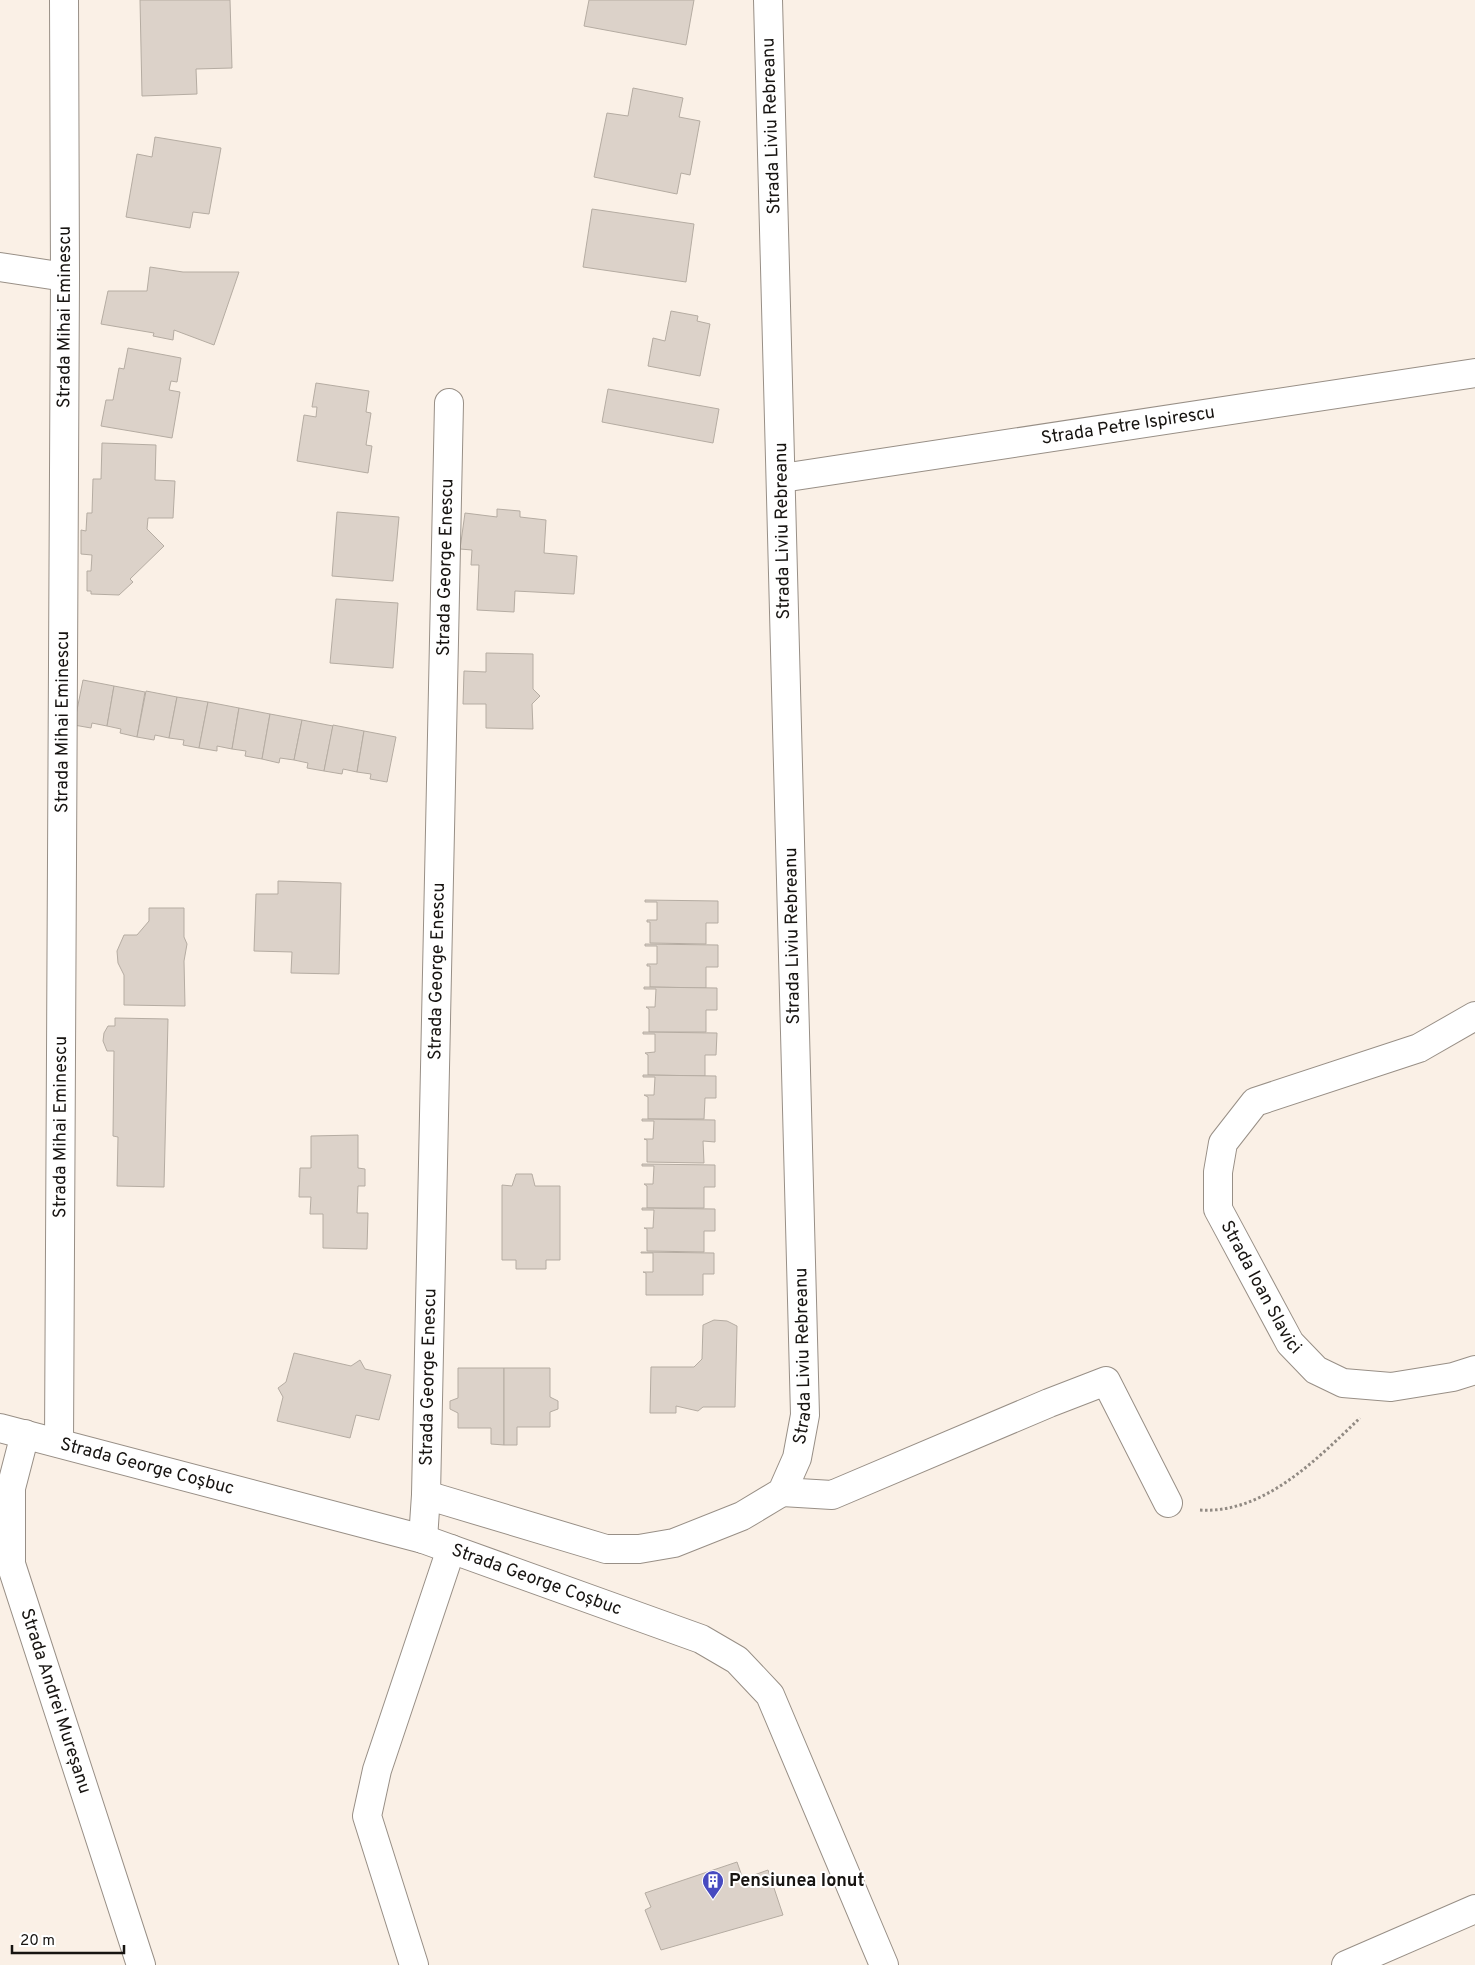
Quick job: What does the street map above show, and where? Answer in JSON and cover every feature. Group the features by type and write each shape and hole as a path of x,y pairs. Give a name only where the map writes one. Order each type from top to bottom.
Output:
{"street":[{"name":"Strada Mihai Eminescu","path":"59,1443 65,276 64,0"},
{"name":"Strada Liviu Rebreanu","path":"768,0 782,478 805,1415 797,1458 782,1492"},
{"path":"0,267 65,276"},
{"name":"Strada Petre Ispirescu","path":"782,478 1475,373"},
{"name":"Strada George Enescu","path":"423,1539 426,1495 449,403"},
{"name":"Strada Ioan Slavici","path":"1475,1016 1419,1048 1255,1102 1223,1143 1218,1172 1218,1209 1290,1343 1316,1370 1343,1382 1391,1387 1453,1377 1475,1370"},
{"path":"426,1495 606,1550 639,1549 674,1543 742,1516 782,1492 832,1495 1048,1402 1106,1381 1168,1502"},
{"name":"Strada George Coșbuc","path":"12,1431 423,1539 701,1639 737,1660 770,1695 884,1965"},
{"name":"Strada Andrei Mureșanu","path":"12,1431 10,1488 11,1564 141,1965"},
{"path":"414,1965 366,1816 377,1770 451,1549"},
{"path":"1346,1965 1475,1909"}],"path":[{"path":"1168,1502 1188,1510 1221,1512 1272,1493 1336,1440 1391,1387"}],"building":[{"path":"140,0 230,0 232,68 196,69 197,94 142,96"},
{"path":"589,0 694,0 686,45 584,26"},
{"path":"633,88 683,98 679,117 700,121 690,175 681,173 677,194 594,177 607,113 628,116"},
{"path":"155,137 221,148 209,214 193,212 190,228 126,217 137,154 152,157"},
{"path":"592,209 694,224 686,282 583,267"},
{"path":"150,267 183,272 239,272 214,345 174,330 173,340 153,336 154,333 101,324 108,291 147,291"},
{"path":"671,311 698,316 697,321 710,324 700,376 648,366 653,338 665,341"},
{"path":"128,348 181,358 177,382 171,381 169,390 180,392 172,438 101,426 106,400 113,400 119,368 124,369"},
{"path":"316,383 369,391 366,412 371,413 366,445 372,446 368,473 297,461 304,415 316,417 317,407 312,407"},
{"path":"608,389 719,409 713,443 602,422"},
{"path":"102,443 156,445 155,480 175,481 173,518 148,518 147,529 164,546 130,579 133,582 119,595 91,594 91,591 87,591 87,571 91,571 92,555 81,554 81,530 86,531 87,513 92,513 93,479 101,479"},
{"path":"497,509 520,511 520,517 546,520 544,553 577,556 574,594 515,591 514,612 477,610 479,565 471,565 472,550 460,549 465,513 497,517"},
{"path":"337,512 399,517 393,581 332,576"},
{"path":"336,599 398,603 393,668 330,663"},
{"path":"486,653 533,654 533,689 540,696 532,704 533,729 486,728 486,704 463,704 464,671 486,672"},
{"path":"83,680 114,686 107,726 92,723 91,728 74,725"},
{"path":"114,686 145,692 137,737 120,733 121,729 107,726"},
{"path":"146,691 177,697 169,738 155,735 154,740 137,737"},
{"path":"177,697 208,702 199,748 183,745 184,740 169,738"},
{"path":"208,702 239,708 232,749 217,746 217,751 199,748"},
{"path":"239,708 270,714 262,759 245,756 246,751 232,749"},
{"path":"270,714 302,720 294,760 280,758 279,763 262,759"},
{"path":"302,720 333,726 324,771 307,768 308,763 294,760"},
{"path":"333,725 364,731 357,772 343,769 342,774 324,771"},
{"path":"364,731 396,737 387,782 370,779 371,774 357,772"},
{"path":"278,881 341,883 339,974 291,973 292,952 254,951 256,894 278,894"},
{"path":"645,900 718,901 718,923 706,923 706,944 650,943 650,922 647,922 647,920 657,920 657,902 645,902"},
{"path":"149,908 184,908 184,937 187,944 184,961 185,1006 124,1005 124,975 118,963 117,951 124,935 137,935 149,921"},
{"path":"645,944 718,945 718,967 706,967 706,988 650,987 650,966 647,966 647,964 657,964 657,946 645,946"},
{"path":"644,987 717,988 717,1010 706,1010 706,1032 649,1032 649,1009 646,1007 655,1007 656,989 644,989"},
{"path":"115,1018 168,1019 164,1187 117,1186 118,1137 113,1136 114,1051 107,1051 103,1041 104,1033 108,1026 115,1026"},
{"path":"643,1032 717,1033 716,1055 705,1055 705,1076 648,1075 648,1055 645,1053 655,1052 655,1034 643,1034"},
{"path":"643,1075 716,1076 716,1098 705,1098 704,1119 648,1119 648,1097 644,1095 654,1095 655,1077 643,1077"},
{"path":"642,1119 715,1120 715,1142 703,1141 704,1163 647,1162 647,1140 644,1139 653,1139 654,1121 642,1121"},
{"path":"358,1135 358,1168 365,1169 365,1186 358,1186 357,1213 368,1213 367,1249 323,1248 323,1214 310,1214 311,1197 299,1197 300,1168 311,1168 311,1136"},
{"path":"642,1164 715,1165 715,1187 704,1187 704,1208 647,1208 647,1186 644,1184 653,1184 654,1166 642,1166"},
{"path":"516,1174 532,1174 535,1186 560,1186 560,1260 546,1260 546,1269 516,1269 516,1260 502,1260 502,1185 512,1186"},
{"path":"642,1208 715,1209 715,1231 704,1231 704,1252 647,1251 647,1229 644,1228 653,1228 654,1210 642,1210"},
{"path":"641,1252 714,1253 714,1274 703,1274 703,1295 646,1295 646,1273 643,1272 653,1272 653,1253"},
{"path":"714,1320 727,1321 737,1326 735,1407 703,1407 698,1411 676,1406 676,1413 650,1413 651,1367 694,1367 702,1359 703,1325"},
{"path":"294,1353 351,1366 360,1360 365,1369 391,1375 379,1420 356,1415 350,1438 277,1421 283,1397 278,1388 286,1382"},
{"path":"458,1368 504,1368 504,1445 491,1444 491,1428 458,1428 458,1413 450,1409 450,1401 458,1398"},
{"path":"504,1368 550,1368 550,1397 558,1401 558,1409 550,1412 550,1427 517,1427 517,1445 504,1445"},
{"name":"Pensiunea Ionut","path":"737,1862 743,1879 768,1870 783,1915 661,1950 645,1910 651,1907 645,1893"}],"place":[{"name":"Pensiunea Ionut","path":"713,1900"}]}
